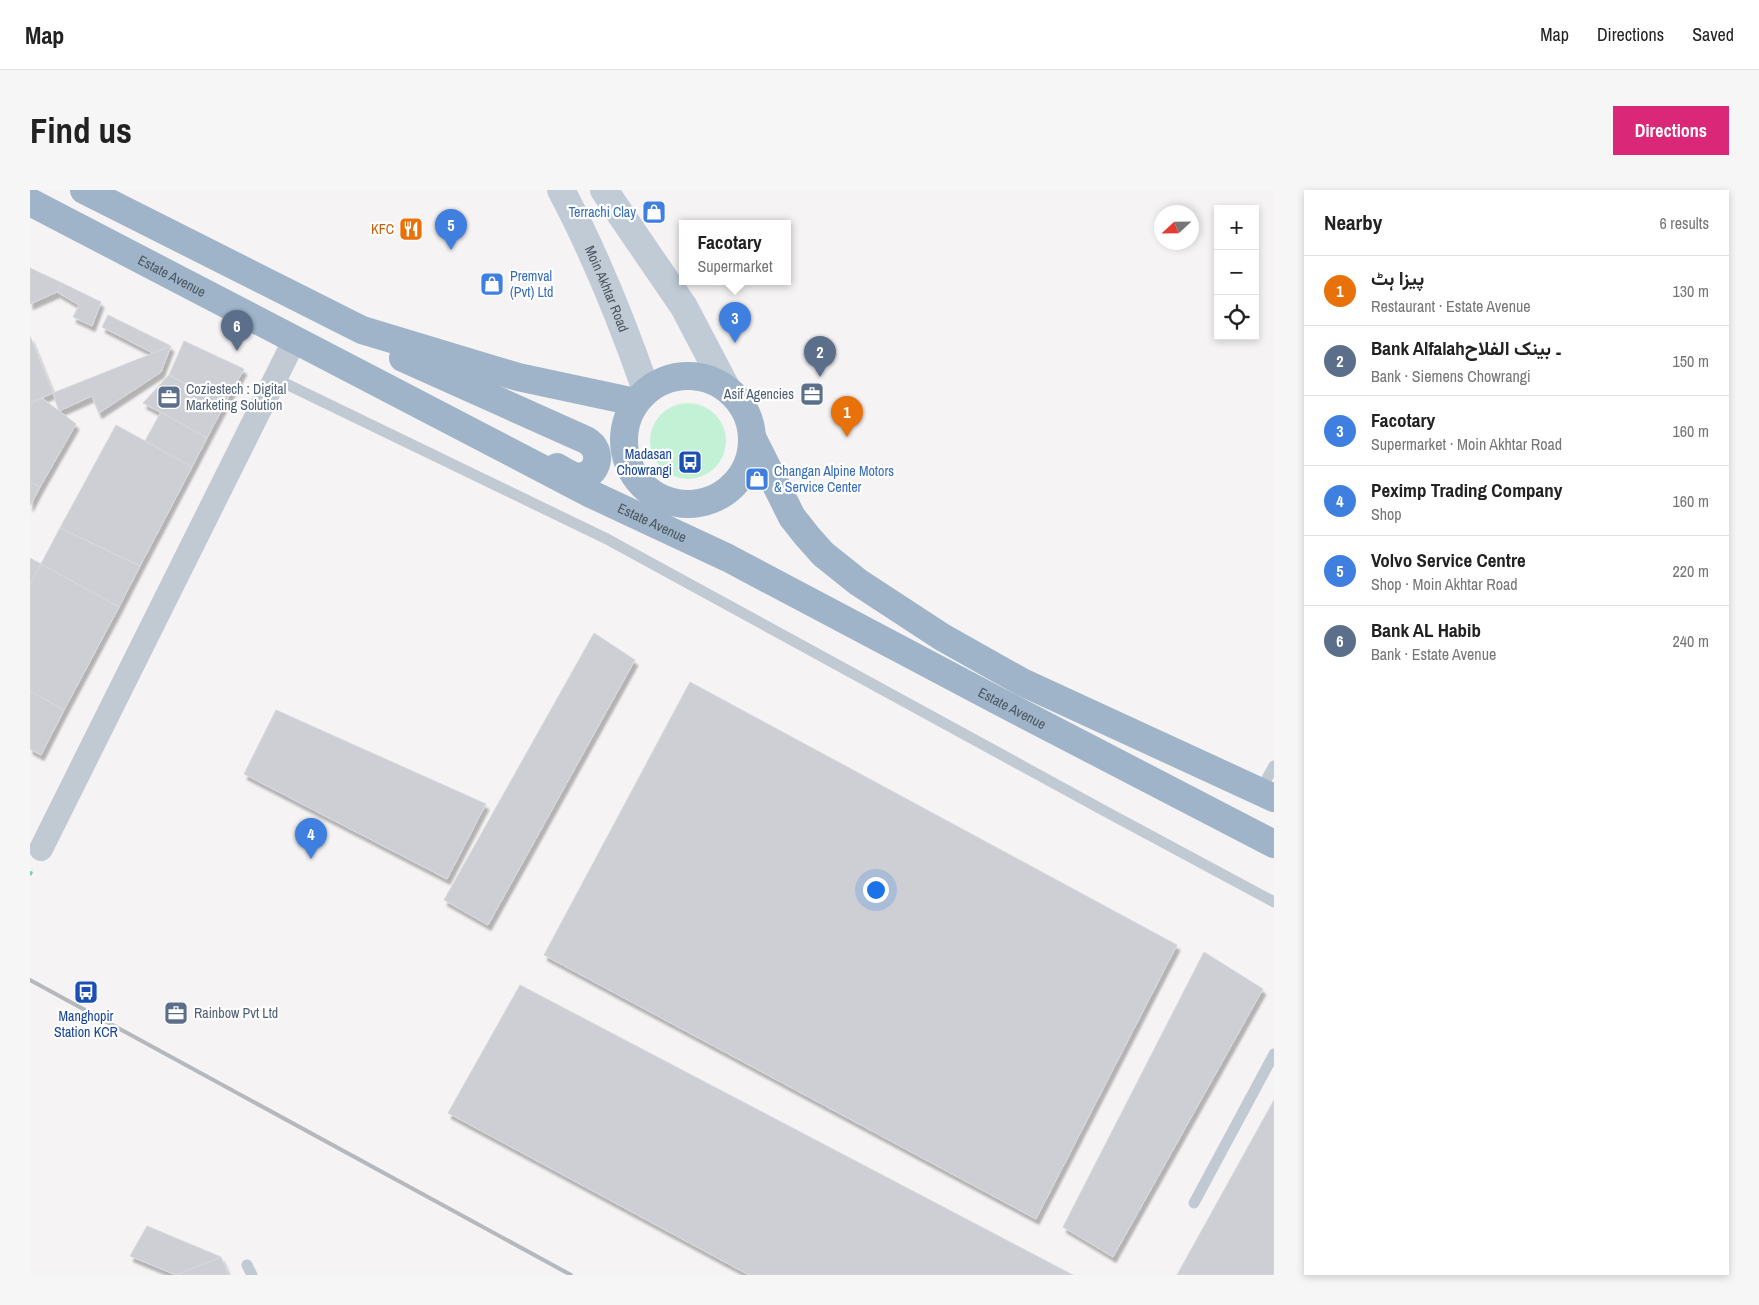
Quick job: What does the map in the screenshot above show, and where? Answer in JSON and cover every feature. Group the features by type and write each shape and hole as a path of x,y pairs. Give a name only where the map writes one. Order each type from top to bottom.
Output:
{"highway":[{"path":"84,190 362,330 518,377 641,396"},
{"name":"Estate Avenue","path":"30,202 591,494 728,558 1274,844"},
{"path":"362,330 386,350 586,440 591,443 598,454 595,466 586,475 574,476 536,456 494,443"},
{"path":"591,494 665,500 695,504 713,499 730,489 742,474 750,457 752,437 750,423 738,398 708,378 686,375 665,379 641,396 625,422 623,443 628,464 639,482 665,500 728,558"},
{"name":"Estate Avenue","path":"752,437 797,523 823,554 858,582 942,637 1022,682 1267,794"}],"main road":[{"name":"Moin Akhtar Road","path":"560,190 582,230 631,346 641,396"},
{"path":"604,190 684,307 727,389"}],"street":[{"path":"41,849 295,339"}],"lane":[{"path":"276,379 608,539 1274,902"},
{"path":"1267,794 1274,766"},
{"path":"1194,1203 1274,1054"}],"green space":[{"path":"688,403 702,406 715,414 723,427 726,441 723,455 715,468 702,476 688,479 674,476 661,468 653,455 650,441 653,427 661,414 674,406"}],"building":[{"path":"30,268 62,283 57,292 30,304"},
{"path":"62,283 101,302 92,326 73,317 79,305 57,292"},
{"path":"108,315 171,346 153,353 102,327"},
{"path":"30,336 53,393 30,403"},
{"path":"184,341 244,369 220,413 184,393 188,385 169,375"},
{"path":"171,346 161,372 99,413 92,396 59,411 53,393"},
{"path":"169,375 188,385 184,393 220,413 207,438 143,403"},
{"path":"42,398 76,424 40,487 30,482 30,403"},
{"path":"161,412 207,438 192,467 145,441"},
{"path":"116,425 192,467 140,566 60,528"},
{"path":"30,482 40,487 30,506"},
{"path":"60,528 140,566 119,607 41,564"},
{"path":"30,558 41,564 30,584"},
{"path":"41,564 119,607 64,710 30,691 30,584"},
{"path":"594,633 635,660 488,925 444,900"},
{"path":"690,682 1177,945 1036,1219 544,955"},
{"path":"30,691 64,710 41,755 30,749"},
{"path":"276,710 486,804 447,879 244,774"},
{"path":"1204,952 1263,989 1113,1257 1063,1227"},
{"path":"520,985 1073,1275 749,1275 448,1113"},
{"path":"1274,1100 1274,1275 1177,1275"},
{"path":"147,1226 221,1257 176,1275 130,1256"},
{"path":"221,1257 229,1275 176,1275"}],"railway":[{"path":"30,980 571,1275"}],"place":[{"name":"Terrachi Clay","path":"654,212"},
{"name":"KFC","path":"411,229"},
{"name":"Volvo Service Centre","path":"451,250"},
{"name":"Premval (Pvt) Ltd","path":"492,284"},
{"name":"Facotary","path":"735,343"},
{"name":"Bank AL Habib","path":"237,351"},
{"name":"Bank Alfalah۔ بینک الفلاح","path":"820,377"},
{"name":"Asif Agencies","path":"812,394"},
{"name":"Coziestech : Digital Marketing Solution","path":"169,397"},
{"name":"پیزا ہٹ","path":"847,437"},
{"name":"Madasan Chowrangi","path":"690,462"},
{"name":"Changan Alpine Motors & Service Center","path":"757,479"},
{"name":"Peximp Trading Company","path":"311,859"},
{"name":"Manghopir Station KCR","path":"86,992"},
{"name":"Rainbow Pvt Ltd","path":"176,1013"}]}
